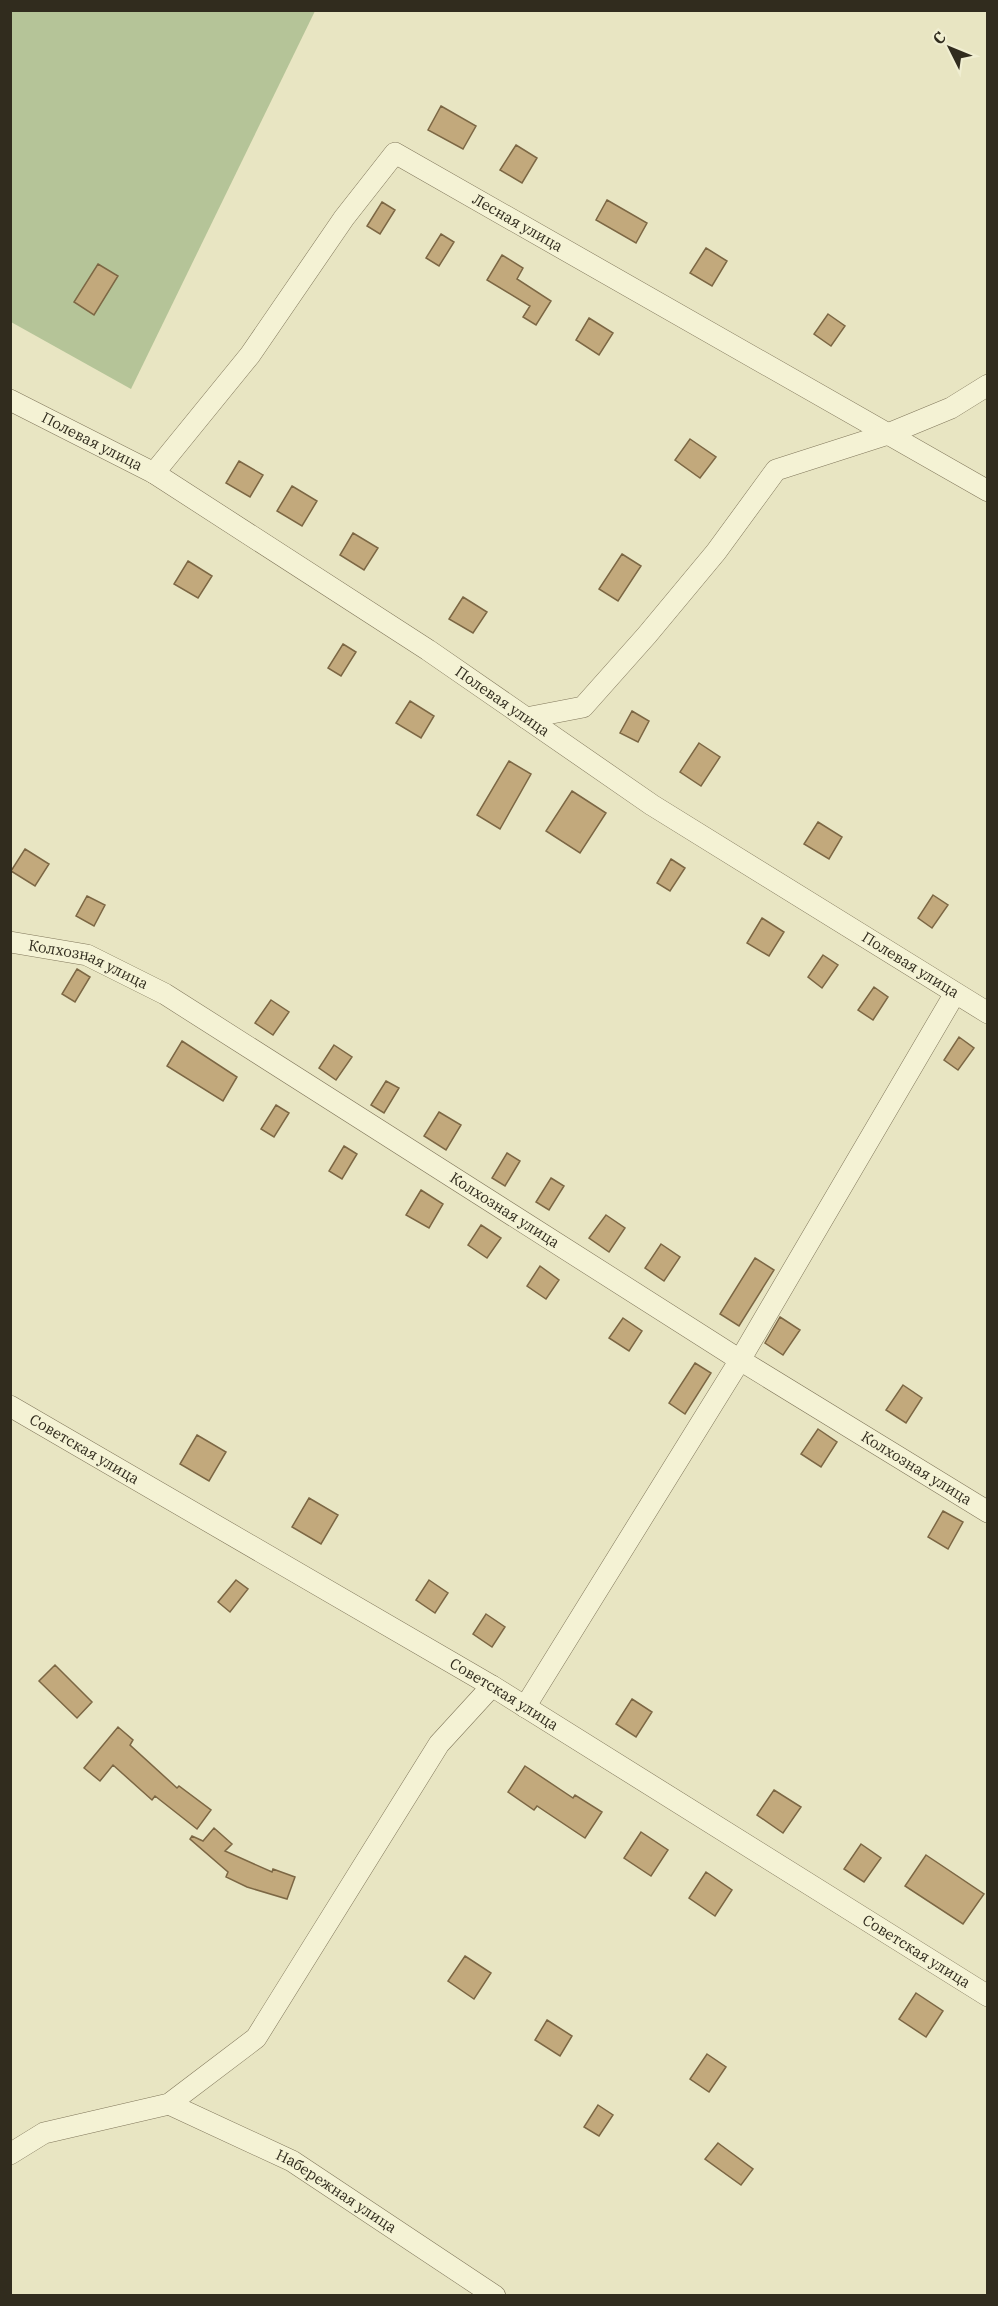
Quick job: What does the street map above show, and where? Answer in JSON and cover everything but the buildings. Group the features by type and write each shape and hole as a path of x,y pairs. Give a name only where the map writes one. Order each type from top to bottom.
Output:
{"street":[{"name":"Лесная улица","path":"154,473 250,355 344,218 395,153 987,491"},
{"path":"526,718 583,707 716,552 776,471 888,434 951,408 987,385"},
{"name":"Полевая улица","path":"10,400 154,473 428,650 652,805 987,1013"},
{"name":"Колхозная улица","path":"10,942 87,955 165,994 740,1360 987,1512"},
{"path":"525,1707 740,1360 954,994"},
{"name":"Советская улица","path":"10,1406 492,1686 987,1996"},
{"path":"10,2154 44,2133 169,2104 256,2038 439,1744 492,1686"},
{"name":"Набережная улица","path":"169,2104 292,2161 495,2295"}],"green space":[{"path":"11,11 315,11 131,389 11,322"}]}
